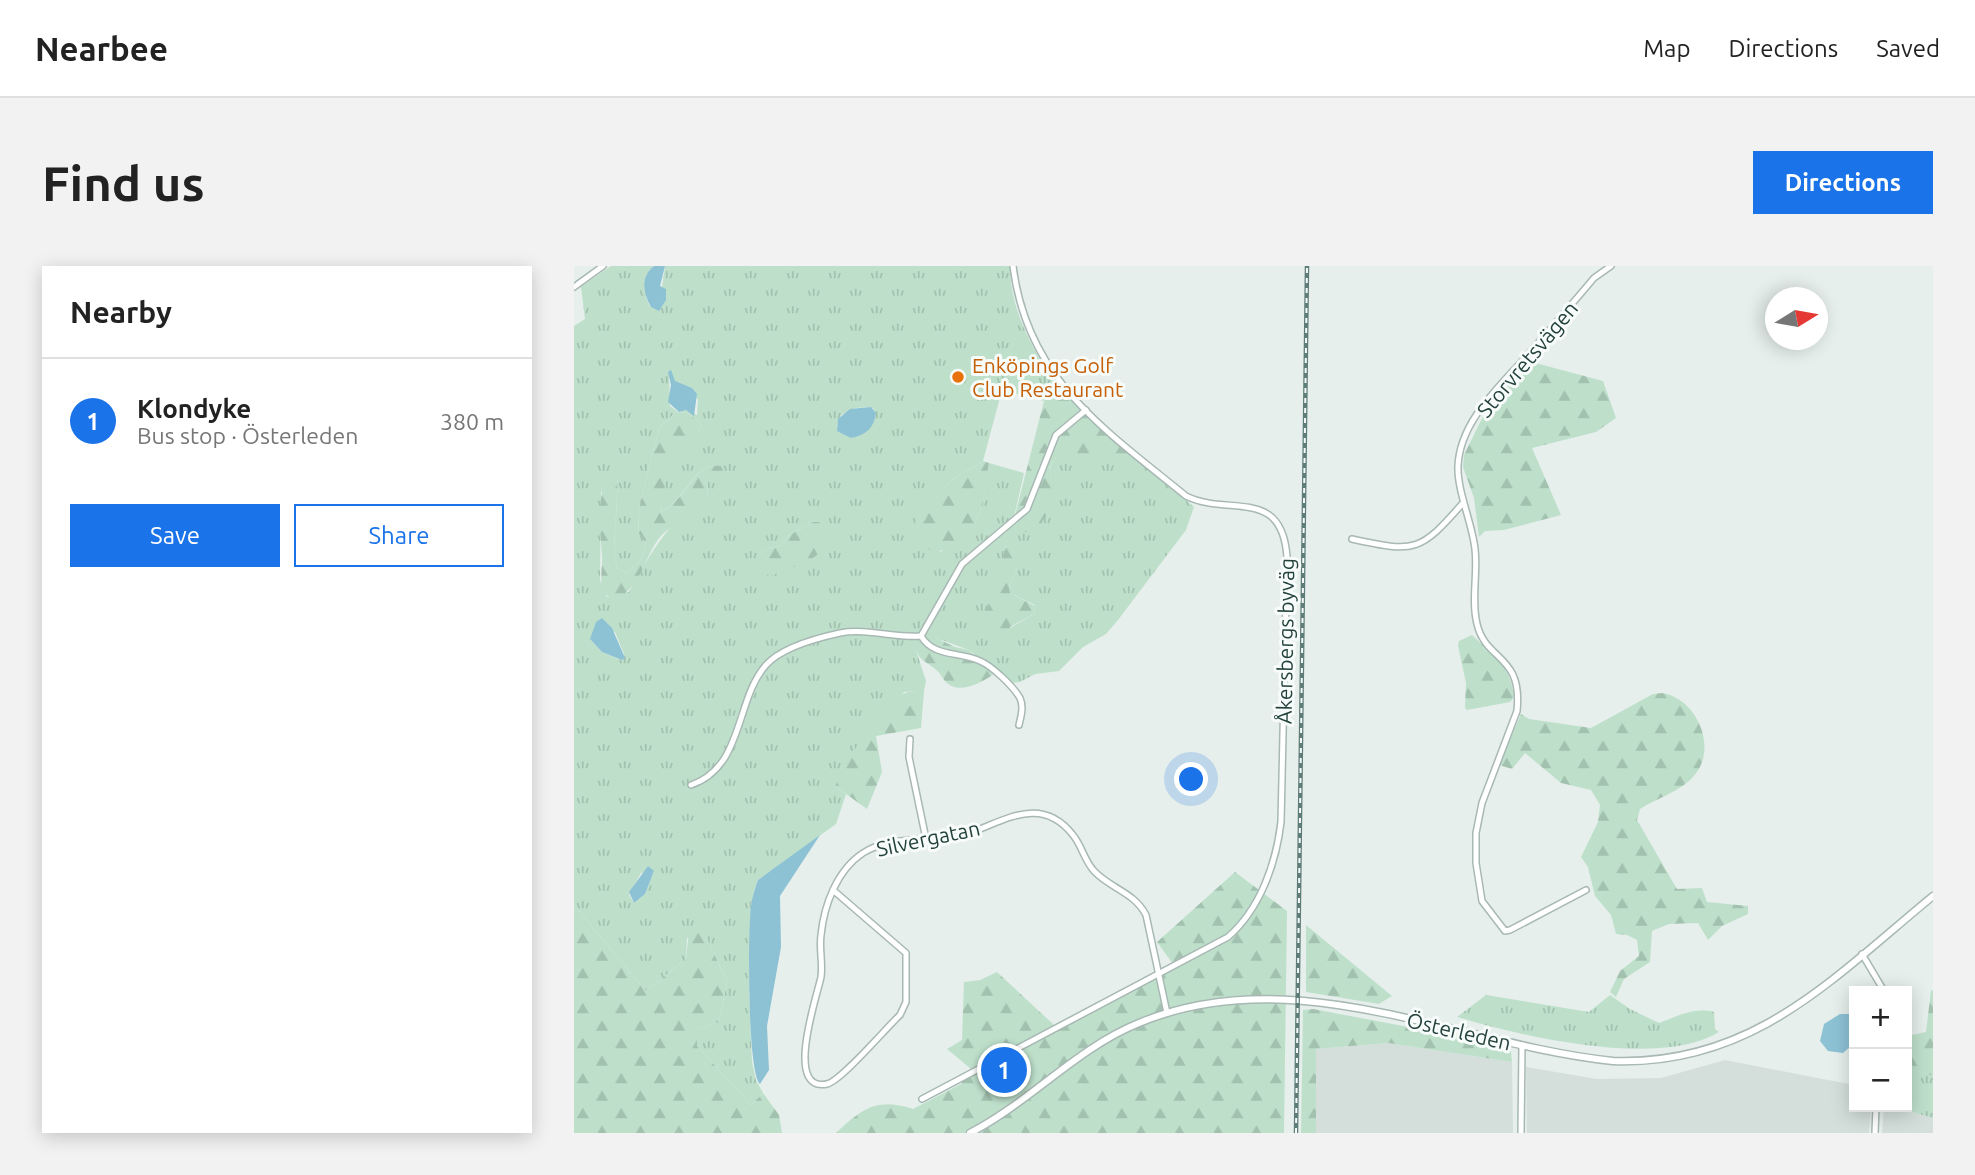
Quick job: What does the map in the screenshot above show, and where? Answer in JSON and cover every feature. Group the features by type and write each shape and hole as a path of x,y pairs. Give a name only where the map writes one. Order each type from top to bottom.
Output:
{"street":[{"path":"574,287 603,266"},
{"name":"Åkersbergs byväg","path":"922,1099 1209,949 1245,920 1259,900 1276,848 1283,807 1286,543 1280,526 1262,510 1203,502 1186,496 1070,397 1038,353 1018,294 1013,266"},
{"name":"Storvretsvägen","path":"1586,890 1510,930 1505,930 1482,901 1476,863 1478,819 1517,711 1518,700 1509,665 1485,641 1477,625 1477,565 1470,515 1464,503 1458,467 1460,453 1478,413 1594,278 1611,266"},
{"path":"921,636 962,564 1027,509 1056,435 1086,410"},
{"path":"1352,539 1398,550 1416,547 1446,524 1464,503"},
{"path":"691,785 712,774 734,743 744,710 765,666 777,656 840,633 856,631 921,636 935,650 971,658 986,665 1019,697 1022,708 1019,725"},
{"path":"910,739 909,757 926,839"},
{"name":"Silvergatan","path":"833,890 901,948 908,964 905,1002 900,1015 839,1078 823,1084 811,1077 805,1044 821,977 823,922 833,890 848,866 863,853 894,841 963,835 1019,814 1040,814 1058,822 1073,834 1094,872 1140,904 1146,915 1167,1013"},
{"name":"Österleden","path":"971,1133 1004,1113 1110,1037 1167,1013 1237,1001 1312,1002 1383,1013 1522,1045 1614,1061 1655,1061 1696,1054 1764,1028 1805,1000 1933,896"},
{"path":"1862,954 1881,986"},
{"path":"1521,1133 1522,1045"},
{"path":"1875,1133 1876,1112"}],"shaded area":[{"path":"1388,1043 1512,1062 1513,1133 1316,1133 1315,1049"},
{"path":"1725,1060 1849,1084 1849,1112 1871,1112 1869,1133 1527,1133 1526,1067 1597,1079 1661,1078"},
{"path":"1884,1112 1912,1112 1933,1118 1933,1133 1882,1133"}],"green space":[{"path":"611,266 654,266 646,275 644,285 650,307 662,288 665,266 1010,266 1014,297 1023,327 1055,382 1044,401 1002,390 983,461 954,478 920,514 940,552 955,544 973,526 982,505 989,463 1024,473 1012,526 1040,516 1051,508 1054,493 1050,470 1059,455 1132,454 1194,507 1186,530 1118,620 1106,634 1083,647 1059,671 1035,674 1020,682 1010,683 969,650 936,638 916,650 926,681 924,691 904,692 835,786 846,794 836,824 758,880 754,891 751,905 749,994 752,1062 756,1080 763,1093 751,1105 697,1046 697,1030 719,1022 727,981 707,939 687,938 686,959 646,991 574,905 574,326 585,319 581,287","holes":["669,376 678,384 692,388 698,400 697,415 686,410 678,412 670,406","856,408 874,409 861,435 851,438 837,426 841,415","686,412 700,422 701,428 667,469 660,512 677,500 703,470 711,466 721,466 722,477 708,482 707,499 670,528 629,592 607,597 600,580 601,492 618,477 614,552 617,568 627,573 641,560 646,544 639,534 638,512 660,427 675,413","813,522 813,557 770,576 758,555 769,548 780,546 788,536","1006,545 1018,566 1009,586 1010,593 1035,605 1034,614 1010,628 999,570","595,631 615,632 624,654 621,660 602,652 590,639","654,871 645,894 634,903 629,895 641,873"]},
{"path":"1528,361 1603,381 1616,418 1596,432 1532,448 1561,515 1504,530 1485,531 1479,537 1474,498 1463,467 1464,455 1491,400"},
{"path":"1055,382 1068,398 1132,454 1075,460 1059,455 1050,470 1056,496 1054,503 1040,526 1026,532 1012,527 1044,401"},
{"path":"686,412 700,422 701,428 668,469 660,512 677,500 703,470 711,466 721,466 724,472 722,478 708,482 707,499 660,537 630,589 614,600 604,592 601,581 600,509 605,480 618,477 614,552 617,568 627,573 641,560 646,544 639,534 638,512 660,427 675,413"},
{"path":"983,461 989,463 985,486 977,520 971,530 948,548 939,551 928,549 917,532 915,522 919,514 954,478"},
{"path":"813,522 820,522 827,529 824,548 818,555 770,576 762,572 756,563 758,555 769,548 780,546 788,536"},
{"path":"1006,545 1018,555 1018,566 1009,586 1010,593 1035,606 1034,614 1010,627 1005,636 983,622"},
{"path":"1472,635 1505,669 1514,697 1510,702 1467,710 1465,708 1466,683 1458,646 1459,641"},
{"path":"936,638 969,650 993,675 963,688 951,686 916,650 928,639"},
{"path":"924,691 921,728 876,736 882,772 867,809 835,786 863,736 881,712 903,694"},
{"path":"1662,693 1685,704 1694,715 1701,727 1704,754 1700,767 1687,783 1640,809 1637,820 1677,889 1702,888 1707,902 1748,906 1748,914 1722,926 1708,940 1698,923 1669,924 1652,931 1650,962 1624,979 1616,997 1610,992 1620,971 1639,956 1637,940 1616,934 1611,915 1595,896 1588,867 1581,857 1598,822 1600,805 1591,790 1561,783 1525,753 1512,769 1499,765 1521,714 1529,719 1591,728 1653,694"},
{"path":"1235,872 1287,911 1284,1133 836,1133 854,1117 870,1108 889,1104 913,1109 961,1084 971,1069 947,1049 962,1040 964,982 980,980 997,972 1054,1025 1173,964 1157,942"},
{"path":"574,905 646,991 686,959 689,931 695,930 707,939 727,981 719,1022 697,1030 697,1046 751,1105 763,1093 779,1115 782,1133 574,1133"},
{"path":"1306,925 1392,996 1379,1004 1306,992"},
{"path":"1931,990 1933,1076 1912,1070 1912,1035 1926,1032"},
{"path":"1486,995 1589,1012 1610,995 1630,1009 1659,1023 1693,1011 1714,1012 1715,1029 1719,1032 1693,1043 1662,1048 1627,1049 1552,1040 1457,1017"},
{"path":"1313,1009 1504,1045 1511,1051 1512,1062 1388,1043 1316,1049 1316,1133 1301,1133 1303,1010"},
{"path":"1912,1070 1933,1076 1933,1118 1912,1112"}],"water":[{"path":"654,266 665,266 660,286 666,289 666,300 659,311 651,307 645,290 646,275"},
{"path":"671,370 675,381 692,388 697,394 694,416 686,410 679,412 668,402 671,385 668,372"},
{"path":"871,407 876,413 875,418 865,433 851,438 837,431 838,419 850,409"},
{"path":"602,618 612,628 625,658 622,660 602,652 590,639 596,622"},
{"path":"820,835 780,896 781,947 767,1026 769,1070 760,1084 756,1074 751,1029 749,970 753,896 758,880"},
{"path":"648,866 654,871 645,894 634,903 629,892"},
{"path":"1840,1014 1849,1014 1849,1048 1843,1053 1828,1051 1820,1041 1824,1024"}],"railway":[{"path":"1296,1133 1307,266"}],"place":[{"name":"Enköpings Golf Club Restaurant","path":"958,377"},
{"name":"Klondyke","path":"1004,1070"}]}
